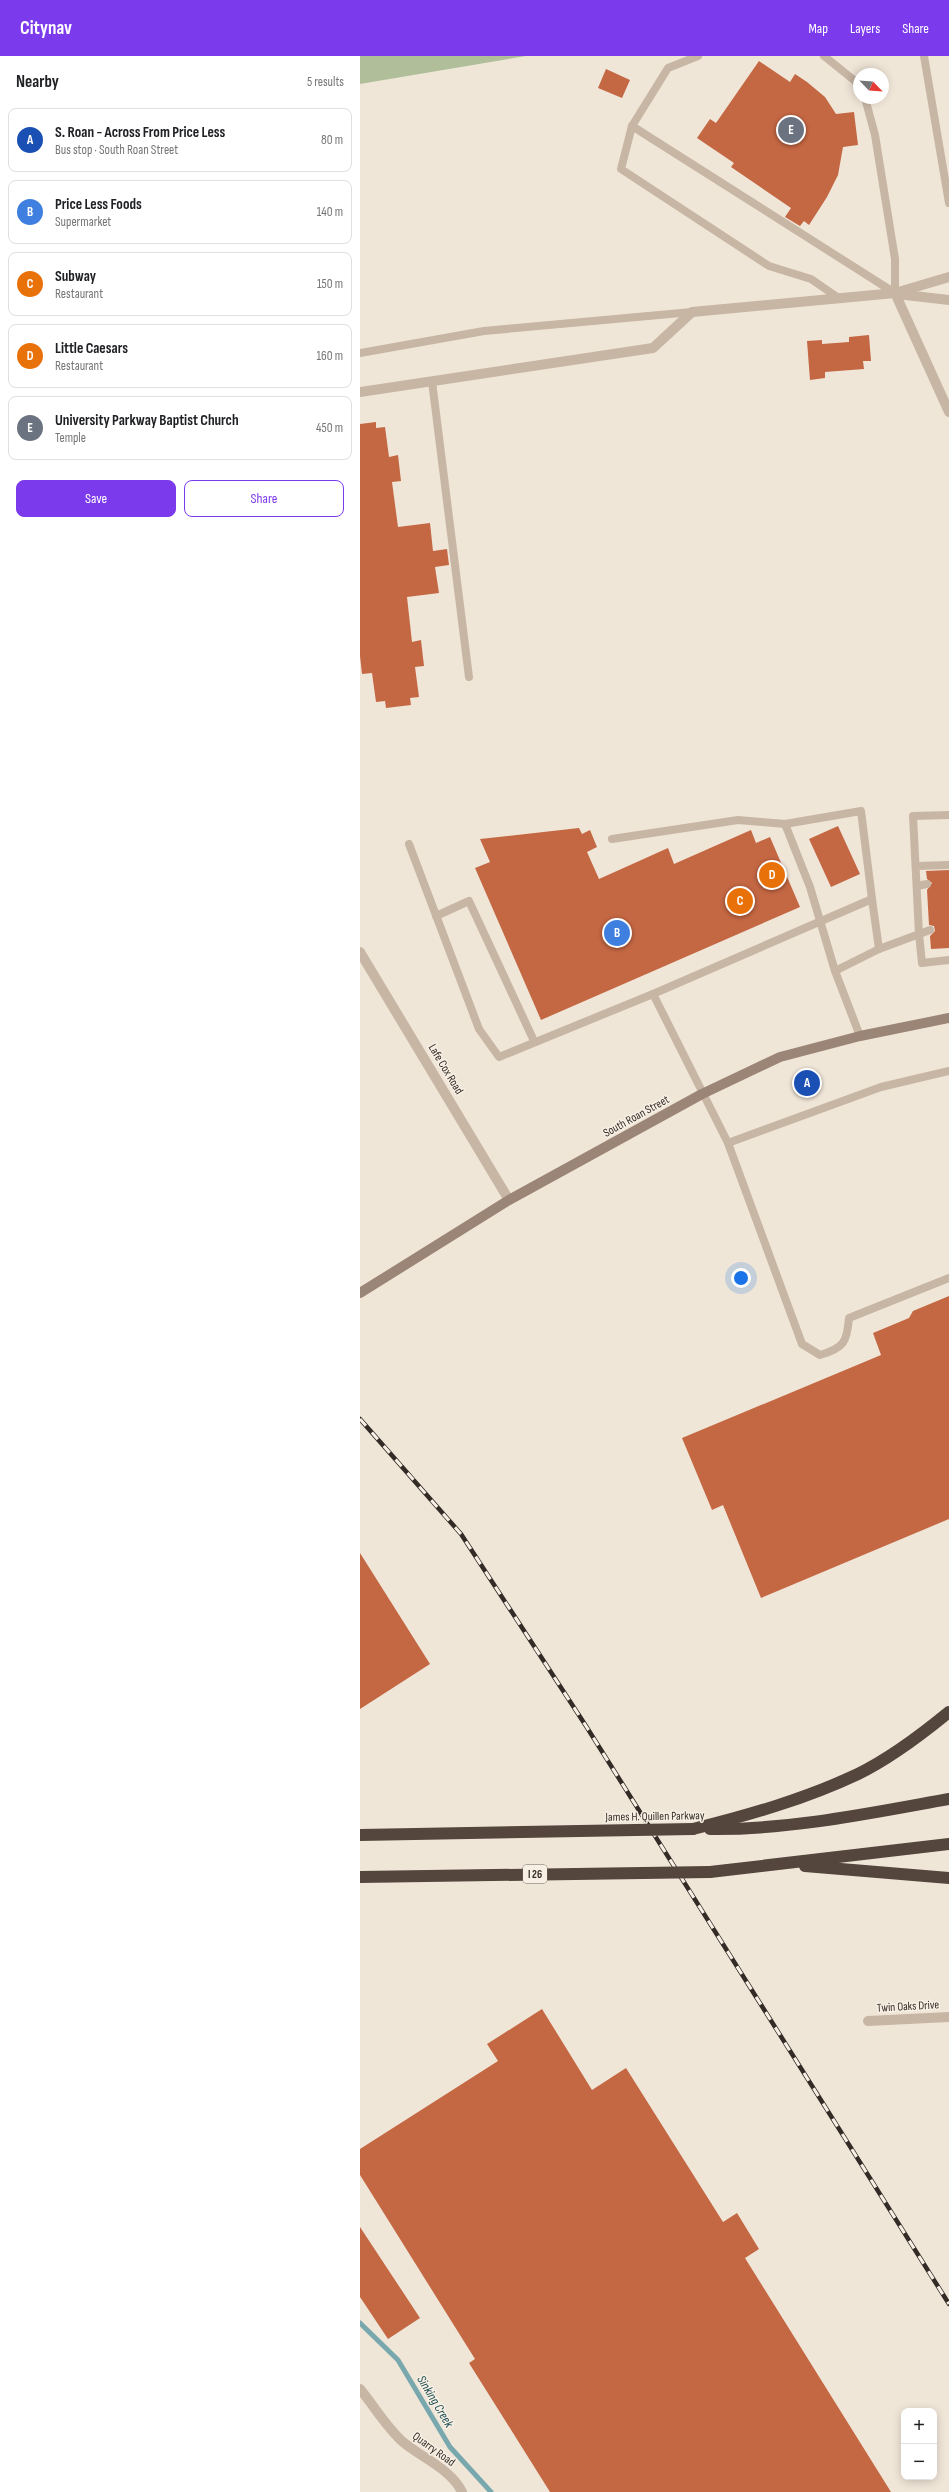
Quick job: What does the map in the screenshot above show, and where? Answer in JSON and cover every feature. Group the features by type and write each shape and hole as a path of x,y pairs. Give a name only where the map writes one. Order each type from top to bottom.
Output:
{"highway":[{"path":"693,1829 776,1806 859,1773 929,1729 949,1712"},
{"name":"James H. Quillen Parkway","path":"360,1835 753,1828 857,1815 949,1799"},
{"name":"I 26","path":"360,1876 710,1872 949,1844"},
{"path":"778,1864 949,1878"}],"main road":[{"name":"South Roan Street","path":"360,1293 509,1200 702,1094 780,1057 860,1036 949,1018"}],"street":[{"path":"360,392 652,348 692,312 895,293 949,277"},
{"path":"895,293 949,300"},
{"path":"895,293 949,412"},
{"name":"Lafe Cox Road","path":"360,952 509,1200"},
{"name":"Twin Oaks Drive","path":"868,2021 949,2017"},
{"name":"Quarry Road","path":"360,2390 402,2442 444,2471 458,2483 462,2492"}],"lane":[{"path":"698,56 668,68 632,126 621,169 769,266 811,279 840,298"},
{"path":"824,56 853,79"},
{"path":"924,56 949,203"},
{"path":"867,104 875,135 894,252 895,293"},
{"path":"632,126 895,293"},
{"path":"360,353 484,331 692,312"},
{"path":"432,381 468,677"},
{"path":"612,839 738,820 785,824 861,811 879,949"},
{"path":"949,815 913,816 918,934 922,963 949,960"},
{"path":"785,824 810,887 819,922 835,971 860,1036"},
{"path":"409,844 479,1029 499,1057 534,1041 653,994 872,899"},
{"path":"916,866 949,864"},
{"path":"917,886 927,884"},
{"path":"436,916 469,901 534,1041"},
{"path":"835,971 879,949 930,930"},
{"path":"653,994 728,1143 802,1344 820,1355 834,1351 843,1345 848,1332 849,1318 949,1278"},
{"path":"728,1143 881,1087 949,1071"}],"green space":[{"path":"360,56 526,56 360,84"}],"building":[{"path":"759,61 790,82 795,74 807,82 825,97 836,114 854,112 858,145 843,147 838,175 827,197 809,225 804,221 800,226 785,217 791,208 731,167 734,163 697,138 710,119 716,123"},
{"path":"606,69 630,80 622,98 598,88"},
{"path":"869,335 871,361 863,361 864,369 825,372 825,378 810,380 807,341 822,340 822,344 849,342 849,337"},
{"path":"376,422 376,428 385,427 389,457 398,455 401,481 392,482 398,527 430,523 433,551 447,549 449,565 435,567 439,593 407,597 412,642 421,640 424,666 415,667 419,697 410,698 411,705 386,708 385,701 376,702 372,673 362,674 360,656 360,424"},
{"path":"838,826 860,874 831,887 809,839"},
{"path":"579,828 582,834 590,830 597,847 587,852 599,879 668,848 674,864 751,830 756,843 770,837 800,907 541,1020 475,868 490,862 480,839"},
{"path":"949,870 949,948 931,949 930,936 935,931 934,926 929,925 927,890 932,883 927,879 926,871"},
{"path":"949,1296 949,1519 761,1598 723,1505 712,1510 682,1438 881,1355 873,1333 909,1318 913,1311"},
{"path":"360,1553 430,1664 360,1709"},
{"path":"542,2009 592,2090 626,2068 723,2222 737,2213 759,2249 745,2258 891,2492 550,2492 469,2363 475,2359 360,2175 360,2149 498,2061 487,2044"},
{"path":"360,2227 420,2318 388,2339 360,2297"}],"waterway":[{"name":"Sinking Creek","path":"360,2323 398,2360 450,2447 491,2492"}],"railway":[{"path":"360,1419 461,1534 586,1726 949,2304"}],"place":[{"name":"University Parkway Baptist Church","path":"791,130"},
{"name":"Little Caesars","path":"772,875"},
{"name":"Subway","path":"740,901"},
{"name":"Price Less Foods","path":"617,933"},
{"name":"S. Roan - Across From Price Less","path":"807,1083"}]}
